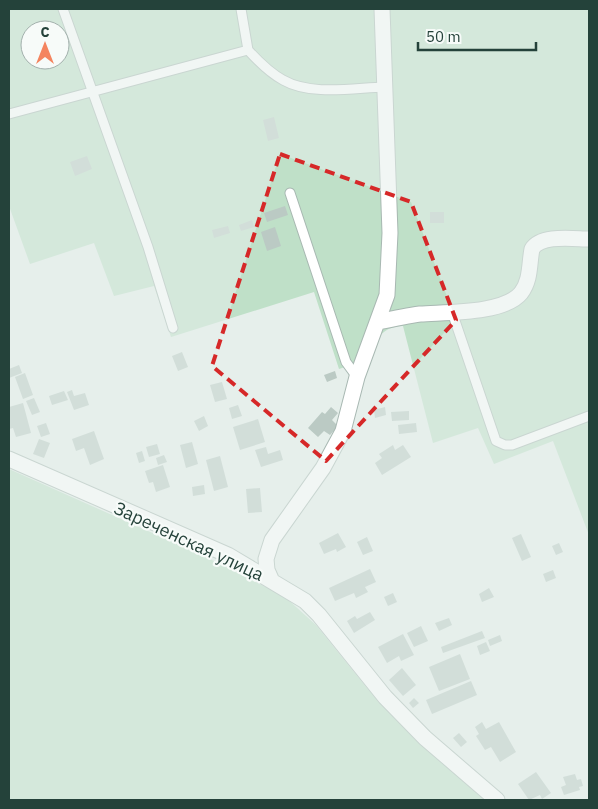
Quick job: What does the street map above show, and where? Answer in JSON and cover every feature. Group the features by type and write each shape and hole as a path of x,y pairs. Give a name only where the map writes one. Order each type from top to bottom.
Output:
{"street":[{"path":"271,579 266,559 272,540 324,468 343,431 357,377 387,295 390,270 389,188 382,9"},
{"path":"378,322 410,316 493,307 518,296 528,276 532,249 540,241 589,239"},
{"name":"Зареченская улица","path":"9,460 202,543 271,579 305,601 319,615 385,697 425,738 497,800"}],"lane":[{"path":"63,9 151,255 173,328"},
{"path":"241,9 248,50 275,74 296,86 312,88 384,87"},
{"path":"9,114 248,50"},
{"path":"290,193 346,362 357,377"},
{"path":"452,312 496,441 504,445 512,445 589,416"}],"highlighted area":[{"path":"280,154 411,202 456,320 326,461 212,366"}],"green space":[{"path":"9,9 589,9 589,535 553,441 494,464 478,428 433,443 403,326 384,332 376,341 367,360 339,369 314,292 171,337 154,286 114,296 94,243 30,264 9,206"},
{"path":"9,469 204,556 285,597 316,625 367,688 400,724 484,800 9,800"}],"building":[{"path":"274,117 279,138 268,141 263,120"},
{"path":"87,156 92,169 75,176 70,162"},
{"path":"285,206 288,215 267,222 264,213"},
{"path":"430,212 444,212 444,223 430,223"},
{"path":"252,220 254,227 241,231 239,225"},
{"path":"228,226 230,233 214,238 212,230"},
{"path":"275,227 281,246 267,251 261,232"},
{"path":"182,352 188,367 178,371 172,356"},
{"path":"19,365 22,373 9,378 9,369"},
{"path":"335,371 337,378 327,382 324,375"},
{"path":"25,373 33,395 23,399 15,377"},
{"path":"222,382 227,399 215,402 210,385"},
{"path":"72,390 74,396 85,393 89,405 74,410 67,392"},
{"path":"64,391 68,400 52,405 49,396"},
{"path":"34,398 40,412 32,415 26,401"},
{"path":"23,403 31,433 16,437 13,428 9,429 9,407"},
{"path":"238,405 242,416 232,419 229,408"},
{"path":"331,407 338,413 332,420 338,426 330,435 324,431 318,437 308,428 322,412 325,414"},
{"path":"385,407 386,415 375,418 374,410"},
{"path":"409,411 409,420 392,421 391,412"},
{"path":"204,416 208,426 199,431 194,421"},
{"path":"258,419 265,442 240,450 233,427"},
{"path":"46,423 50,434 41,437 37,426"},
{"path":"416,423 417,432 399,434 398,425"},
{"path":"94,431 104,459 90,465 84,448 76,451 72,439"},
{"path":"39,439 50,443 44,458 33,454"},
{"path":"192,442 198,464 186,468 180,445"},
{"path":"157,444 160,454 149,457 146,447"},
{"path":"393,445 395,450 403,445 411,457 382,475 375,463 382,458 379,454"},
{"path":"266,447 268,454 280,450 283,460 261,467 255,450"},
{"path":"142,451 145,461 139,463 136,453"},
{"path":"164,455 167,462 158,465 156,458"},
{"path":"220,456 228,487 214,491 206,460"},
{"path":"163,465 170,487 156,492 153,482 149,483 145,471"},
{"path":"204,485 205,494 193,496 192,487"},
{"path":"260,488 262,512 248,513 246,489"},
{"path":"338,533 346,547 337,552 336,549 324,554 319,543"},
{"path":"521,534 531,557 522,561 512,538"},
{"path":"367,537 373,551 363,555 357,542"},
{"path":"559,543 563,552 556,555 552,546"},
{"path":"370,569 376,582 365,587 368,592 356,598 354,593 335,601 329,588"},
{"path":"553,570 556,578 546,582 543,574"},
{"path":"489,588 494,597 482,602 479,594"},
{"path":"393,593 397,602 388,606 384,597"},
{"path":"370,612 375,620 354,633 347,621 355,616 357,619"},
{"path":"449,618 452,625 439,631 435,623"},
{"path":"421,626 428,641 414,647 407,633"},
{"path":"482,631 485,638 443,653 441,647"},
{"path":"403,634 414,655 401,661 399,656 387,663 378,647"},
{"path":"500,635 502,641 490,646 488,640"},
{"path":"486,642 490,651 480,655 477,646"},
{"path":"460,654 470,679 439,691 429,667"},
{"path":"402,668 416,685 403,696 389,680"},
{"path":"471,681 477,695 432,714 426,700"},
{"path":"414,698 419,703 413,708 409,703"},
{"path":"482,722 486,729 499,722 516,752 500,762 491,747 485,750 476,736 479,734 475,727"},
{"path":"459,733 467,742 461,747 453,738"},
{"path":"536,772 551,793 542,799 540,795 529,800 518,784"},
{"path":"575,774 577,780 581,779 583,786 579,787 580,790 564,795 561,787 566,785 563,777"}]}
